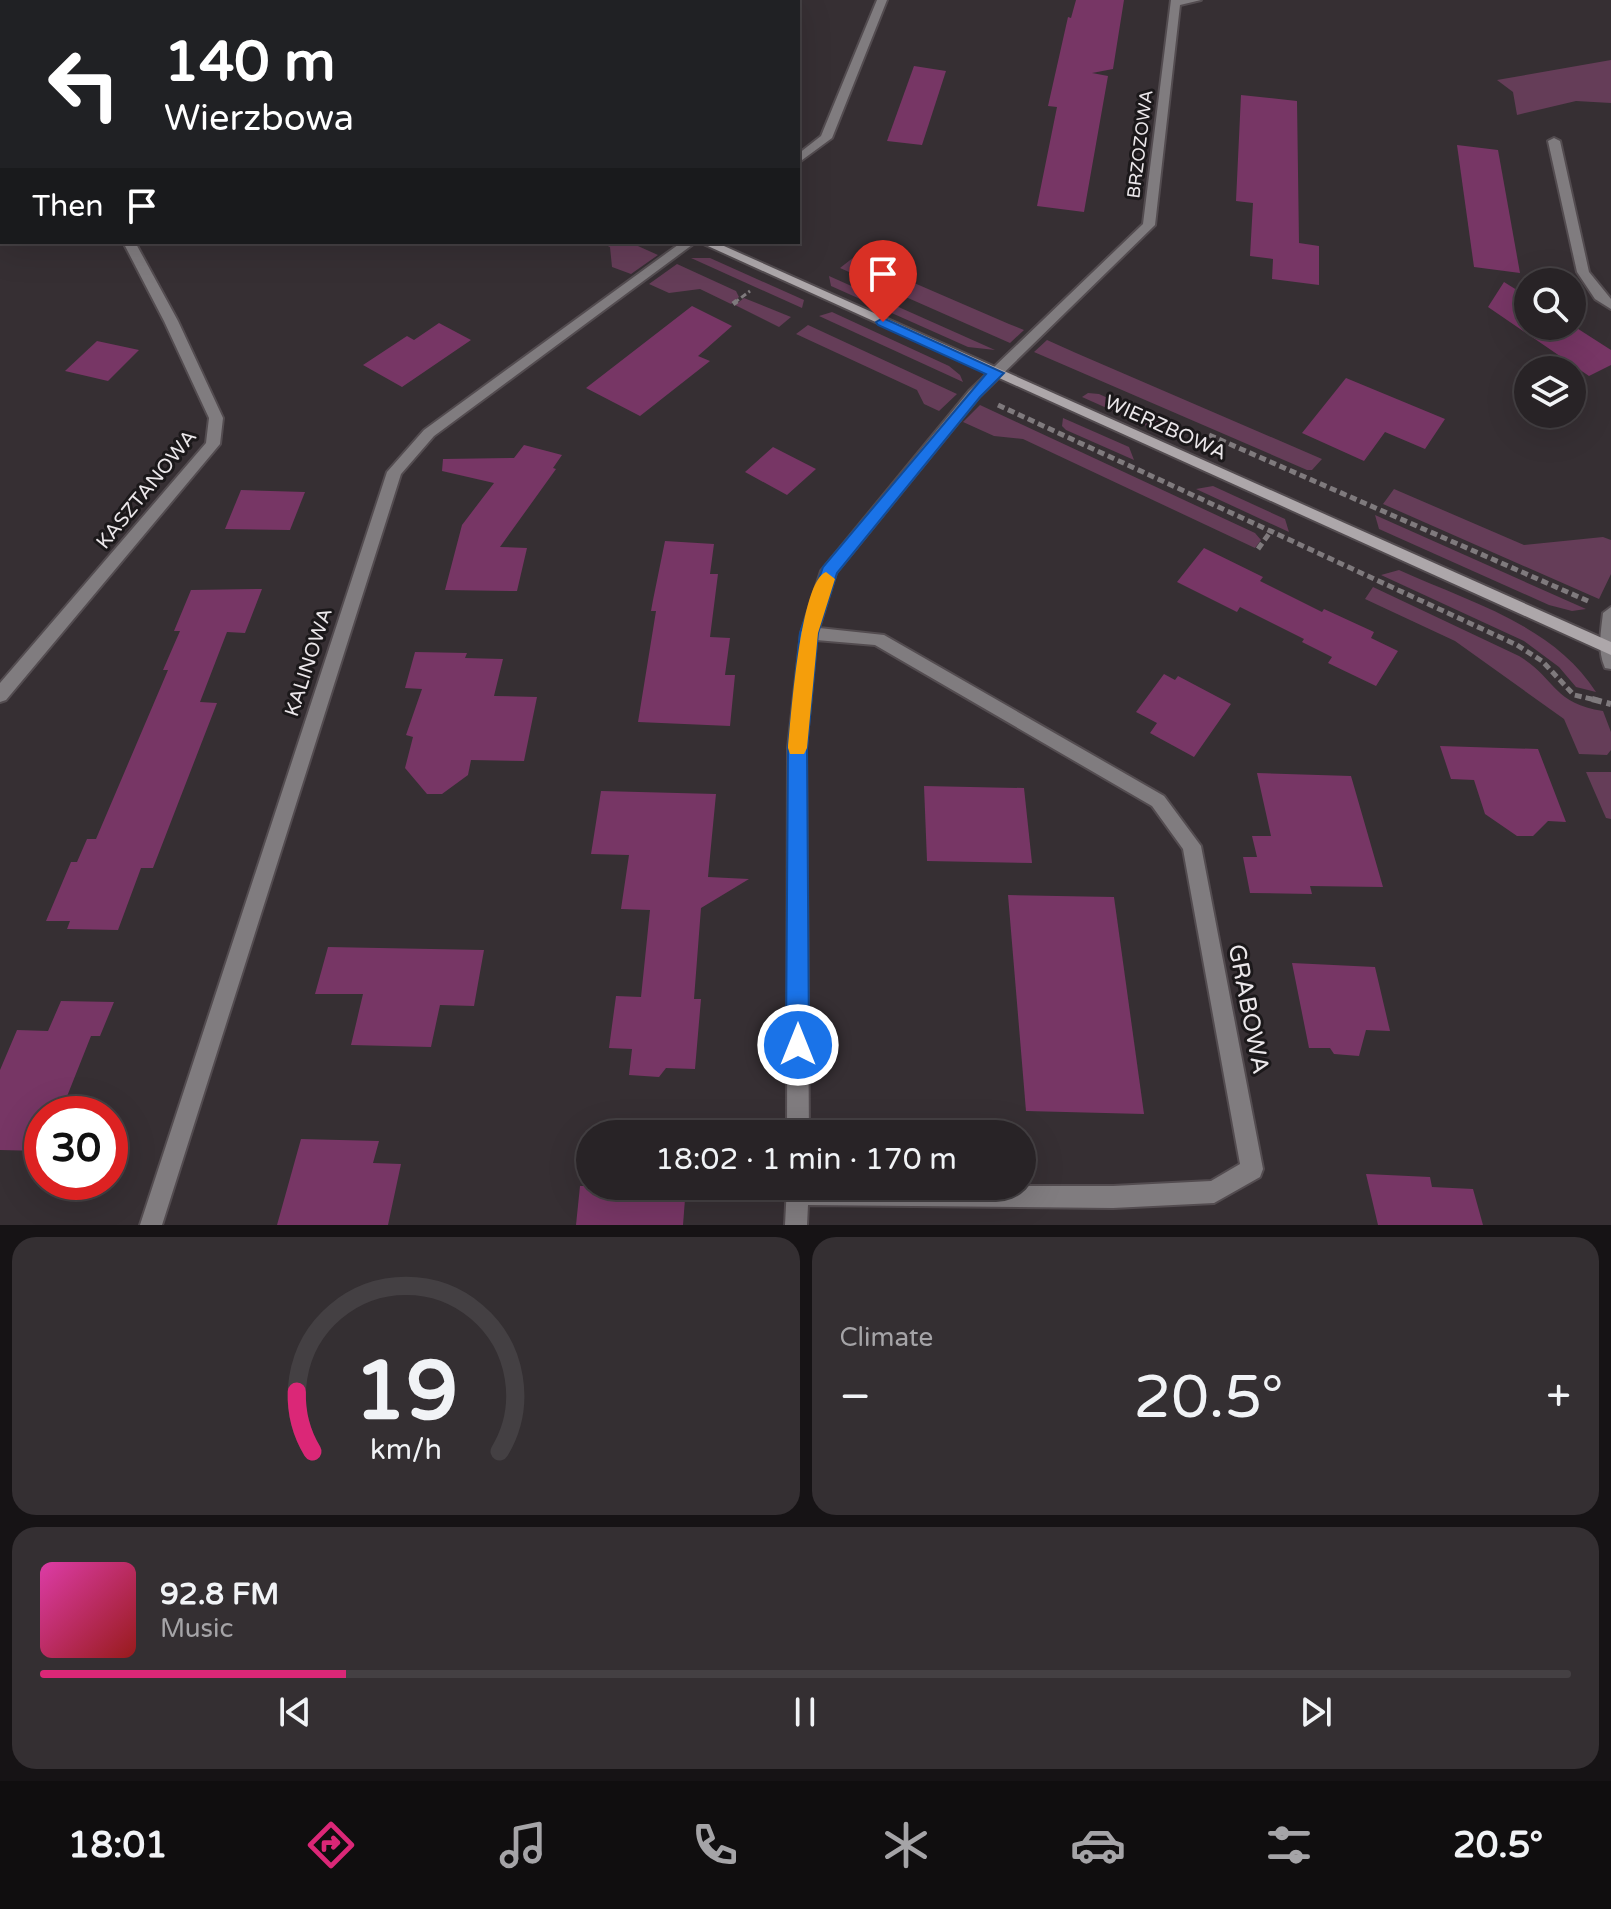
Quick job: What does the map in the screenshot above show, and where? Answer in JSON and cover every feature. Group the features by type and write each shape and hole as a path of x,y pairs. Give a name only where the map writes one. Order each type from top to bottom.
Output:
{"street":[{"path":"800,158 826,138 882,0"},
{"path":"1176,2 1196,0"},
{"name":"BRZOZOWA","path":"798,1120 797,748 809,633 829,571 974,394 1149,225 1176,2"},
{"path":"1554,141 1583,272 1600,296 1611,305"},
{"name":"KASZTANOWA","path":"0,695 213,444 216,418 171,321 130,244"},
{"name":"KALINOWA","path":"151,1225 394,472 429,433 687,244"},
{"name":"WIERZBOWA","path":"709,244 1610,653"},
{"path":"1610,653 1611,613"},
{"name":"GRABOWA","path":"809,633 878,639 1158,801 1192,846 1252,1169 1214,1192 1113,1197 1036,1195"},
{"path":"796,1225 797,1200"}],"path":[{"path":"733,304 750,291"},
{"path":"986,400 1517,645 1542,661 1574,695 1611,704"},
{"path":"1202,432 1595,604"},
{"path":"1258,549 1271,531"}],"shaded area":[{"path":"1611,60 1611,103 1576,101 1517,115 1513,92 1497,80"},
{"path":"603,244 633,244 658,255 631,274 612,267 610,247"},
{"path":"854,257 1024,330 1010,343 840,268"},
{"path":"691,258 710,258 804,300 802,308"},
{"path":"677,264 736,291 739,297 731,304 700,289 669,293 649,284"},
{"path":"829,276 995,350 968,347 831,286"},
{"path":"744,298 791,317 779,327 735,305"},
{"path":"832,312 949,366 963,382 819,316"},
{"path":"808,325 957,394 939,411 924,404 917,390 796,334"},
{"path":"1047,340 1322,459 1312,470 1307,470 1034,352"},
{"path":"1088,393 1099,394 1165,424 1147,426 1082,397"},
{"path":"980,405 1255,533 1261,540 1255,548 1023,439 994,436 963,422"},
{"path":"1063,418 1129,447 1134,460 1066,430 1062,426"},
{"path":"1213,486 1285,519 1289,532 1196,489"},
{"path":"1394,489 1524,545 1603,537 1611,540 1611,574 1599,599 1383,504"},
{"path":"1375,515 1586,609 1572,611 1549,605 1379,529"},
{"path":"1399,570 1533,632 1578,669 1596,692 1576,687 1559,667 1524,641 1381,575"},
{"path":"1373,587 1519,656 1564,696 1603,711 1611,732 1611,750 1607,755 1579,754 1564,719 1455,641 1365,599"},
{"path":"1586,772 1611,772 1611,819 1606,818"}],"building":[{"path":"1076,0 1124,0 1113,69 1092,73 1108,76 1084,212 1037,206 1057,107 1048,106 1068,17 1071,18"},
{"path":"914,66 946,71 922,145 887,141"},
{"path":"1241,95 1297,101 1299,243 1319,246 1319,285 1272,279 1273,259 1250,256 1253,203 1236,201"},
{"path":"1457,145 1498,150 1519,268 1514,268 1514,272 1474,267"},
{"path":"1504,282 1514,288 1514,325 1488,307"},
{"path":"692,306 732,326 698,356 710,361 640,416 586,388"},
{"path":"439,323 471,340 402,387 363,365 407,336 414,340"},
{"path":"1586,334 1611,350 1611,365 1589,376 1586,374 1586,356 1560,356 1536,340 1586,340"},
{"path":"97,341 139,350 108,381 65,371"},
{"path":"1346,378 1445,419 1425,449 1385,432 1364,461 1302,433"},
{"path":"524,445 562,455 553,468 556,469 500,547 527,548 517,591 445,590 462,525 494,483 442,471 443,459 514,458"},
{"path":"773,447 816,469 787,495 745,472"},
{"path":"241,490 305,492 290,530 225,529"},
{"path":"665,541 714,544 710,574 718,574 710,637 730,638 725,675 735,675 730,726 638,722 656,611 651,611"},
{"path":"1204,548 1263,577 1260,581 1322,612 1324,609 1374,632 1371,638 1398,651 1376,686 1328,663 1332,657 1302,642 1304,639 1240,607 1237,612 1177,582"},
{"path":"262,589 245,633 227,632 200,702 217,703 153,868 141,868 118,930 67,929 70,921 46,921 71,862 77,862 87,839 96,839 168,670 163,670 180,631 174,631 191,590"},
{"path":"415,652 467,653 465,658 503,659 494,696 537,697 524,761 471,760 468,775 442,794 427,794 405,768 413,737 406,735 422,689 405,688"},
{"path":"1164,674 1175,680 1178,676 1231,704 1194,757 1150,733 1157,723 1136,712"},
{"path":"1440,746 1538,749 1566,822 1548,821 1533,836 1517,836 1485,814 1474,780 1451,779"},
{"path":"1257,773 1351,776 1383,887 1310,886 1312,894 1250,893 1243,857 1257,857 1252,836 1271,836"},
{"path":"924,786 1024,788 1032,863 927,861"},
{"path":"601,791 716,794 708,877 749,879 701,908 694,999 701,999 695,1069 666,1068 659,1077 629,1075 632,1049 609,1048 616,996 641,997 650,910 621,909 629,855 591,854"},
{"path":"1008,895 1114,897 1144,1114 1026,1111"},
{"path":"328,947 484,950 474,1006 440,1005 431,1047 351,1045 363,994 315,994"},
{"path":"1292,963 1375,967 1390,1031 1366,1030 1359,1056 1334,1054 1330,1048 1309,1048"},
{"path":"61,1001 114,1002 100,1036 91,1036 67,1096 24,1096 24,1151 0,1150 0,1070 17,1030 48,1031"},
{"path":"301,1139 379,1141 373,1163 401,1164 388,1225 277,1225"},
{"path":"1366,1174 1430,1177 1432,1187 1473,1189 1483,1225 1378,1225"},
{"path":"579,1200 685,1200 683,1225 576,1225"}],"slow traffic":[{"path":"797,748 809,633 826,579"}],"route":[{"path":"798,1045 797,748 809,633 829,571 974,394 996,373 883,322"}]}
